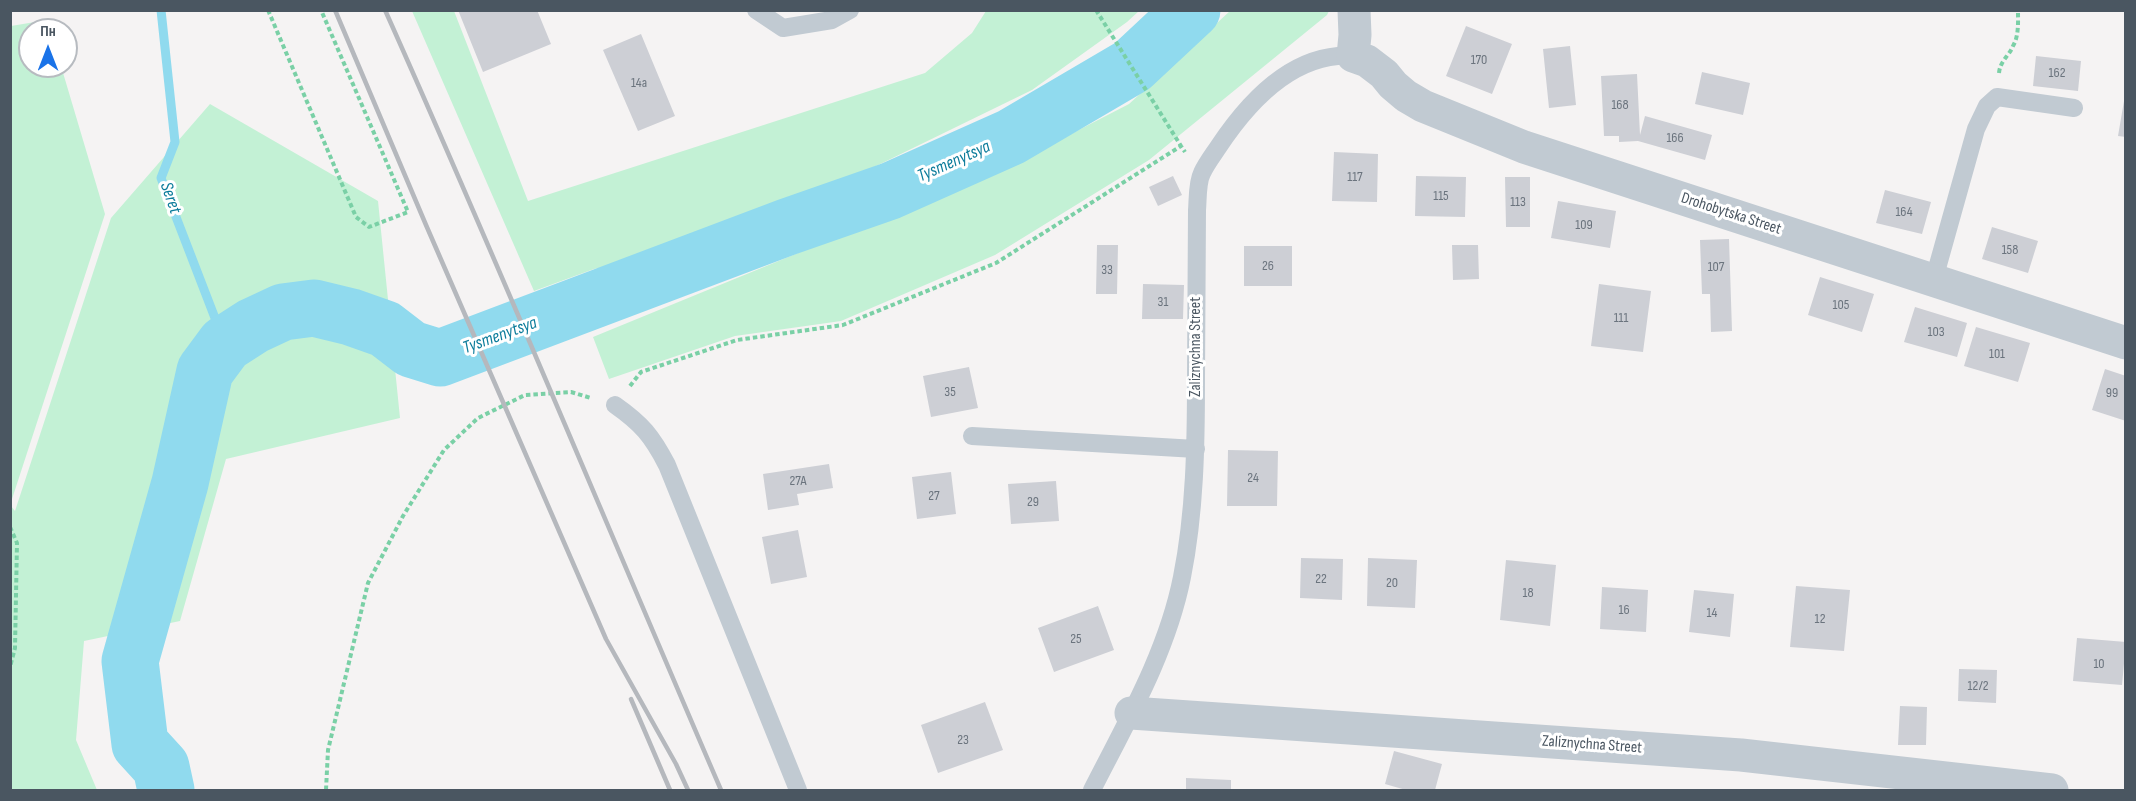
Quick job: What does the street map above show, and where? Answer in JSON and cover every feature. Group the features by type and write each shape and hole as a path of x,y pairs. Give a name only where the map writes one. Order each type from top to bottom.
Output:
{"street":[{"path":"1353,56 1354,12"},
{"name":"Drohobytska Street","path":"1353,56 1367,61 1406,96 1423,106 1524,147 2126,343"},
{"name":"Zaliznychna Street","path":"1131,713 1741,755 2052,790"}],"lane":[{"path":"756,10 783,27 832,20 850,10"},
{"name":"Zaliznychna Street","path":"1092,790 1131,713 1162,644 1182,578 1193,494 1196,449 1197,210 1201,175 1230,129 1273,84 1299,66 1318,58 1337,55 1353,56"},
{"path":"1934,279 1976,129 1987,106 1996,97 2074,108"},
{"path":"615,405 640,423 656,443 667,465 798,790"},
{"path":"972,436 1196,449"}],"path":[{"path":"268,10 356,217 369,226 408,212 321,10"},
{"path":"1096,10 1201,175"},
{"path":"1996,97 1999,65 2014,46 2018,10"},
{"path":"326,790 328,750 368,583 403,516 444,450 478,418 525,395 571,392 615,405 641,372 737,340 843,325 996,263 1181,146"},
{"path":"10,527 17,543 15,648 10,668"}],"green space":[{"path":"412,11 454,11 528,201 925,73 972,33 986,11 1139,11 1032,90 868,170 692,233 619,264 594,269 534,291"},
{"path":"1230,11 1329,11 1327,15 1149,160 995,255 841,321 735,336 609,379 593,337 1003,169 1129,104"},
{"path":"18,25 18,78 65,78 105,214 12,499 10,496 11,26"},
{"path":"210,104 378,201 400,418 226,459 180,621 84,641 76,740 97,790 11,790 11,506 15,511 111,218"}],"building":[{"path":"458,10 537,10 551,44 483,72"},
{"path":"1466,26 1512,44 1492,94 1446,76"},
{"path":"641,34 675,116 638,131 603,50"},
{"path":"1570,46 1576,105 1549,108 1543,49"},
{"path":"2036,56 2081,61 2078,91 2033,86"},
{"path":"1702,72 1750,83 1743,115 1695,104"},
{"path":"1637,74 1640,135 1645,116 1712,135 1705,160 1638,141 1619,142 1619,136 1604,136 1601,76"},
{"path":"2124,101 2126,101 2126,137 2118,136"},
{"path":"1334,152 1378,154 1377,202 1332,201"},
{"path":"1173,176 1182,195 1158,206 1149,187"},
{"path":"1416,176 1466,177 1465,217 1415,216"},
{"path":"1505,177 1530,177 1530,227 1506,227"},
{"path":"1885,190 1931,202 1922,234 1876,223"},
{"path":"1558,201 1616,211 1610,248 1551,238"},
{"path":"1992,227 2038,241 2028,273 1982,259"},
{"path":"1729,239 1732,331 1711,332 1710,294 1702,294 1700,240"},
{"path":"1097,245 1118,245 1117,294 1096,294"},
{"path":"1452,245 1478,245 1479,279 1453,280"},
{"path":"1244,246 1292,246 1292,286 1244,286"},
{"path":"1820,277 1874,294 1862,332 1808,315"},
{"path":"1143,284 1184,285 1183,319 1142,319"},
{"path":"1599,284 1651,291 1643,352 1591,346"},
{"path":"1915,307 1967,323 1957,357 1904,342"},
{"path":"1976,327 2030,343 2018,382 1964,366"},
{"path":"969,367 978,408 931,417 923,376"},
{"path":"2105,369 2126,376 2126,421 2092,410"},
{"path":"1228,450 1278,451 1277,506 1227,506"},
{"path":"829,464 833,488 797,494 799,505 768,510 763,474"},
{"path":"951,472 956,514 917,519 912,477"},
{"path":"1056,481 1059,521 1011,524 1008,484"},
{"path":"798,530 807,577 771,584 762,537"},
{"path":"1301,558 1343,559 1342,600 1300,598"},
{"path":"1368,558 1417,560 1415,608 1367,606"},
{"path":"1506,560 1556,565 1550,626 1500,620"},
{"path":"1796,586 1850,590 1844,651 1790,647"},
{"path":"1602,587 1648,590 1646,632 1600,629"},
{"path":"1694,590 1734,594 1730,637 1689,632"},
{"path":"1098,606 1114,650 1054,672 1038,628"},
{"path":"2077,638 2126,642 2122,685 2073,681"},
{"path":"1959,669 1997,670 1996,703 1958,701"},
{"path":"985,702 1003,750 938,773 921,725"},
{"path":"1900,706 1927,707 1926,745 1898,745"},
{"path":"1394,751 1442,764 1435,790 1406,790 1385,784"},
{"path":"1186,778 1231,780 1231,790 1186,790"}],"waterway":[{"name":"Seret","path":"161,10 175,142 161,178 225,344"},
{"name":"Tysmenytsya","path":"166,790 161,767 140,744 130,661 180,483 205,371 225,344 253,326 283,312 314,308 351,317 385,329 411,349 440,358 787,227 890,191 1011,137 1132,66 1192,10"}],"railway":[{"path":"335,10 606,639 676,764 688,790"},
{"path":"385,10 513,302 721,790"},
{"path":"631,699 670,790"}]}
